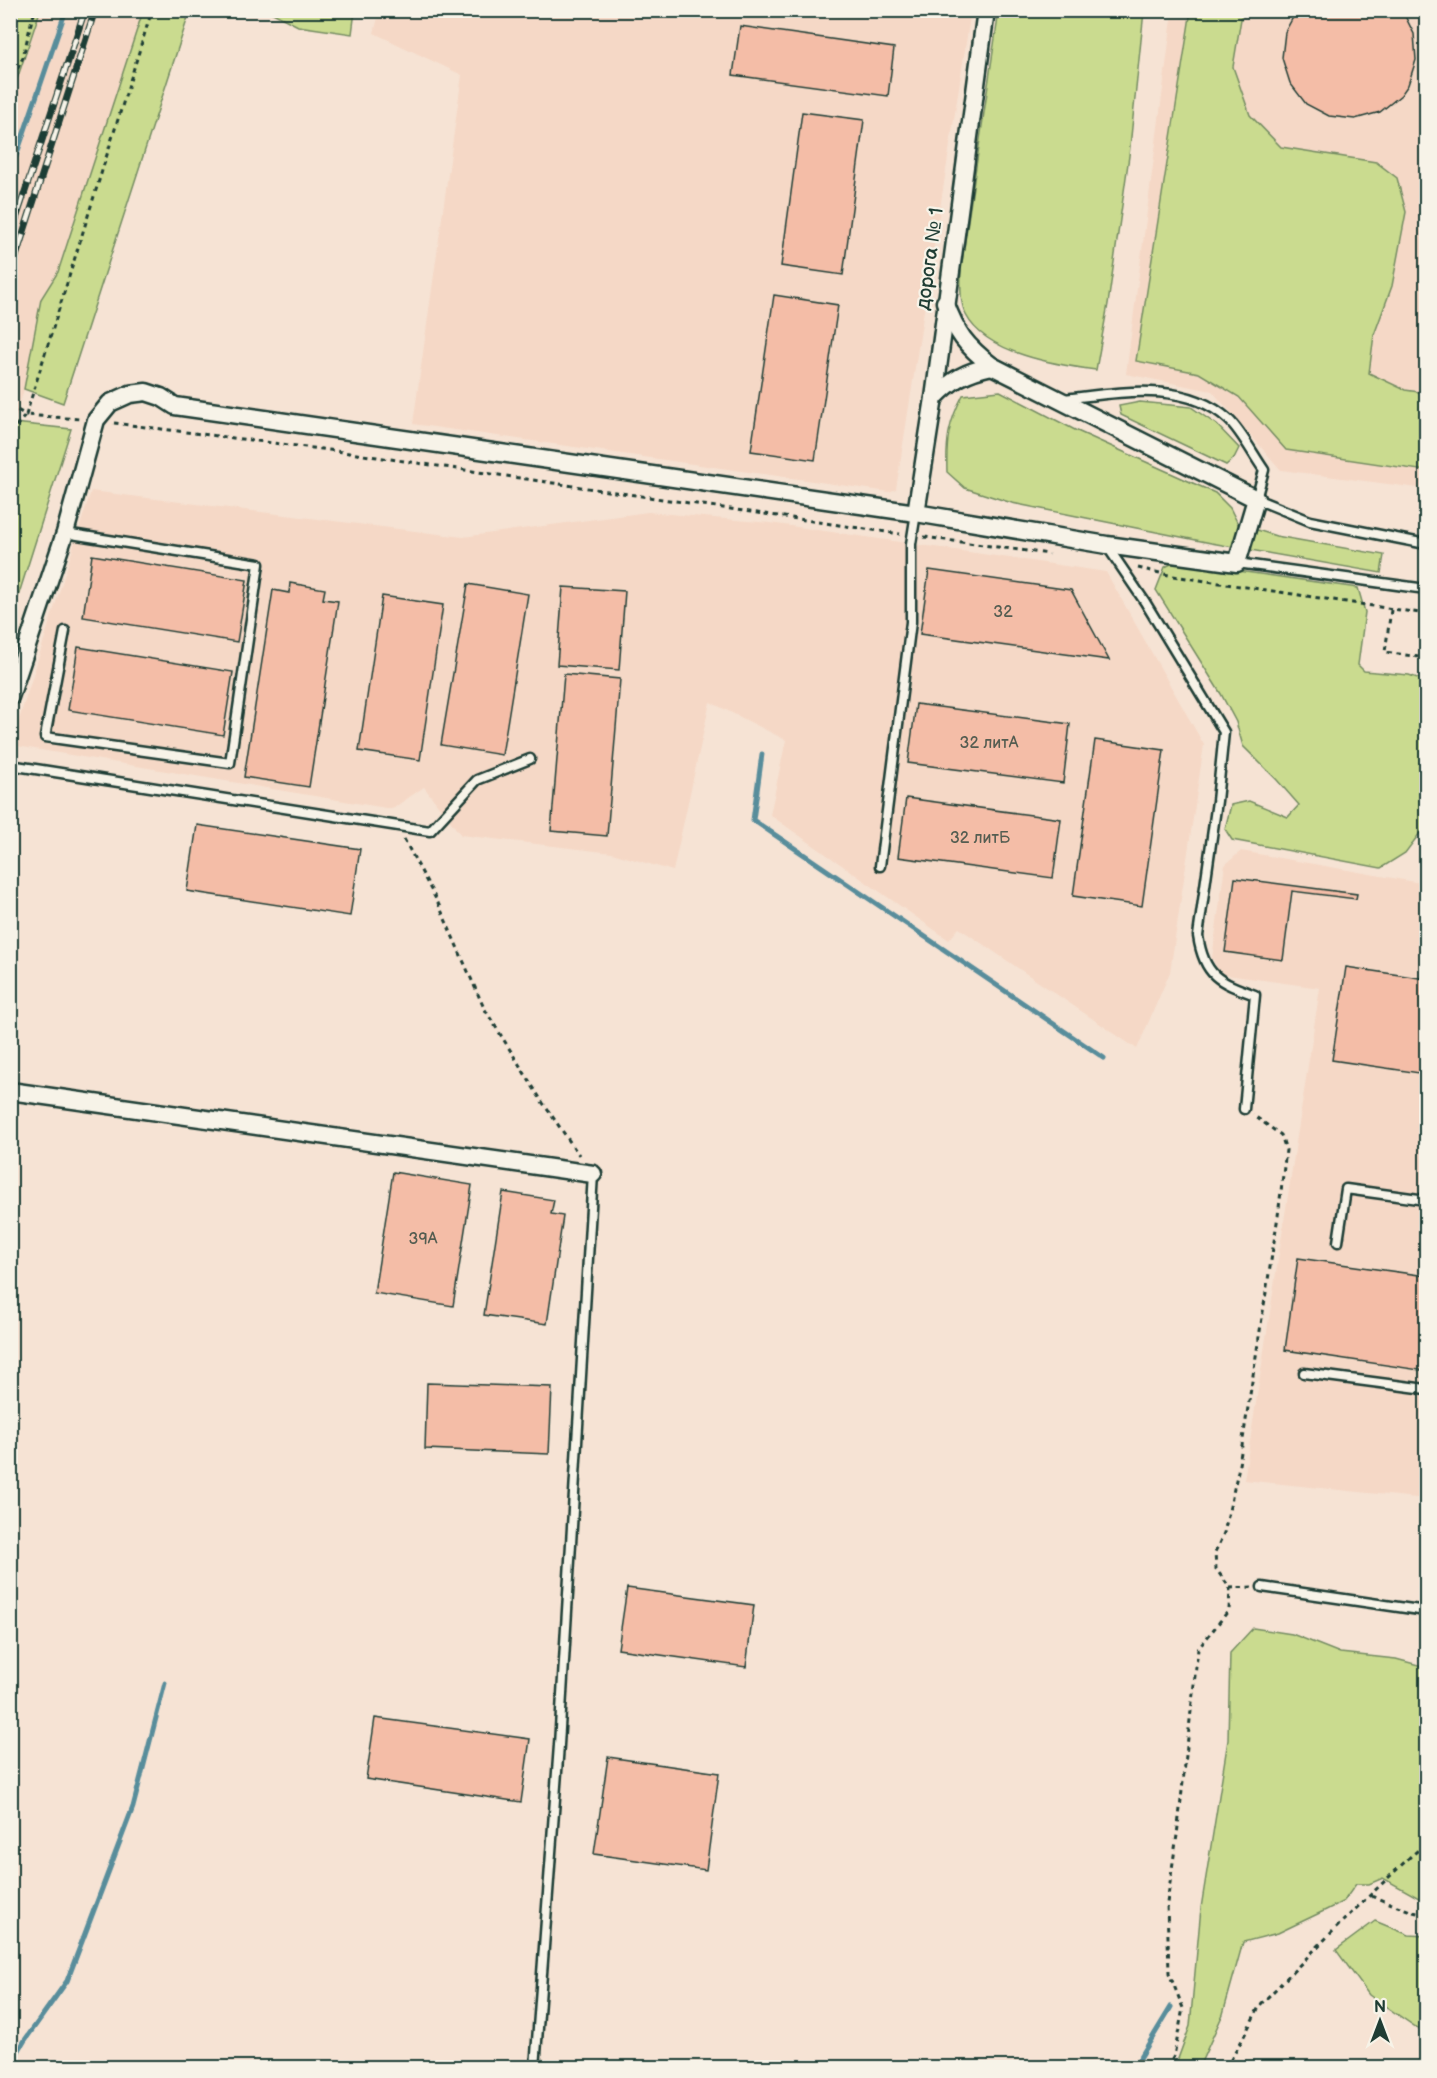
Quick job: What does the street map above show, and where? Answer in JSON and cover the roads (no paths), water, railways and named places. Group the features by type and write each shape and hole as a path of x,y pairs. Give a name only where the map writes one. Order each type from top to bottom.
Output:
{"street":[{"name":"дорога № 1","path":"916,513 934,398 945,302 986,10"},
{"path":"10,697 64,533 96,420 110,403 130,394 146,392 161,397 176,406 916,513 1107,545 1237,563 1256,499 992,366 971,350 955,328 945,302"},
{"path":"934,398 950,382 969,371 992,366"},
{"path":"10,1090 593,1174"}],"lane":[{"path":"1060,400 1126,392 1152,392 1195,398 1229,420 1264,470 1256,499 1310,520 1426,544"},
{"path":"880,866 911,622 912,536 916,513"},
{"path":"64,533 259,564 230,764 45,737 65,630"},
{"path":"1107,545 1145,602 1224,732 1198,936 1201,954 1209,970 1220,981 1255,995 1244,1109"},
{"path":"1237,563 1426,589"},
{"path":"10,765 429,831 477,780 530,759"},
{"path":"535,2067 559,1745 593,1174"},
{"path":"1338,1242 1346,1189 1426,1200"},
{"path":"1304,1373 1426,1389"},
{"path":"1262,1587 1426,1611"}],"waterway":[{"path":"10,174 66,10"},
{"path":"762,754 753,820 1104,1058"},
{"path":"10,2065 67,1981 133,1807 165,1683"},
{"path":"1134,2068 1171,2007"}],"railway":[{"path":"10,237 85,10"},
{"path":"10,275 95,10"}]}
